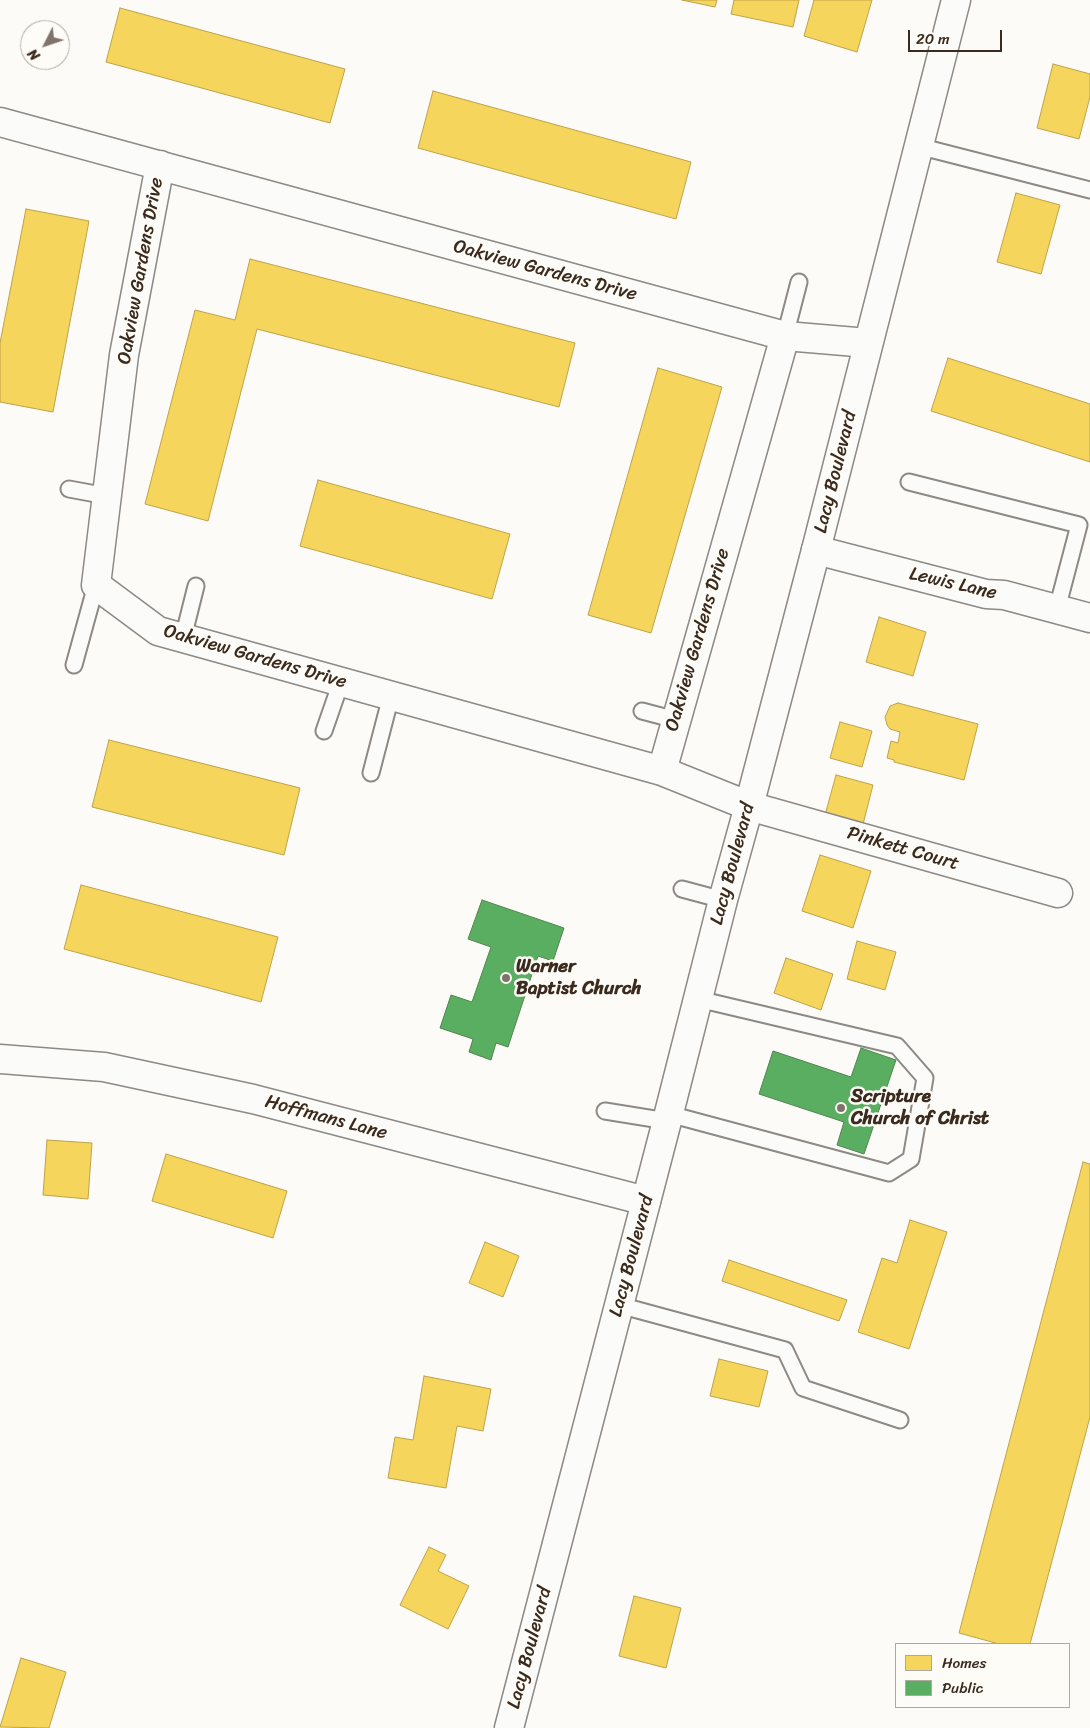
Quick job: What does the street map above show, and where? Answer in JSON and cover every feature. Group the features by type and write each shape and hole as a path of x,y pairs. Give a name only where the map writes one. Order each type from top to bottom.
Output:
{"street":[{"name":"Lacy Boulevard","path":"509,1728 723,900 816,550 956,0"},
{"name":"Oakview Gardens Drive","path":"0,122 785,336 868,343"},
{"name":"Oakview Gardens Drive","path":"160,165 124,355 96,585 158,631 662,771 749,806"},
{"name":"Oakview Gardens Drive","path":"662,771 785,336"},
{"name":"Lewis Lane","path":"816,550 986,594 1004,596 1090,618"},
{"name":"Pinkett Court","path":"749,806 1058,893"},
{"name":"Hoffmans Lane","path":"0,1059 104,1067 253,1099 646,1201"}],"lane":[{"path":"918,146 1090,190"},
{"path":"785,336 799,282"},
{"path":"909,482 1079,526 1057,609"},
{"path":"70,488 107,496"},
{"path":"74,665 96,585"},
{"path":"183,638 196,586"},
{"path":"324,731 341,682"},
{"path":"370,773 391,696"},
{"path":"642,711 676,720"},
{"path":"682,889 723,900"},
{"path":"605,1111 668,1117 889,1173 911,1159 925,1078 897,1046 698,999"},
{"path":"619,1305 785,1350 804,1388 900,1420"}],"building: Homes":[{"path":"682,0 717,0 715,7"},
{"path":"734,0 799,0 793,27 731,14"},
{"path":"814,0 872,0 857,52 804,36"},
{"path":"120,8 345,69 330,123 106,62"},
{"path":"1053,64 1090,74 1090,97 1079,139 1037,128"},
{"path":"433,91 691,162 676,219 418,148"},
{"path":"1016,193 1060,205 1041,274 997,262"},
{"path":"26,209 89,221 53,412 0,402 0,343"},
{"path":"250,259 575,343 559,407 257,329 208,521 145,504 195,310 235,320"},
{"path":"948,358 1090,404 1090,462 931,411"},
{"path":"658,368 722,387 651,633 588,615"},
{"path":"318,480 510,534 492,599 300,546"},
{"path":"879,617 926,632 913,676 866,662"},
{"path":"898,703 978,724 964,780 894,762 894,760 887,758 891,741 898,743 900,732 890,729 885,717 890,706"},
{"path":"840,722 872,731 862,767 830,758"},
{"path":"109,740 300,788 284,855 92,807"},
{"path":"836,775 873,785 860,836 822,826"},
{"path":"820,855 871,871 853,928 802,911"},
{"path":"81,885 278,937 261,1002 64,949"},
{"path":"857,941 896,952 885,990 847,979"},
{"path":"786,958 833,974 821,1010 774,993"},
{"path":"47,1140 92,1143 88,1199 43,1195"},
{"path":"166,1154 287,1191 273,1238 152,1201"},
{"path":"1083,1162 1090,1164 1090,1417 1030,1643 995,1643 959,1633"},
{"path":"910,1220 947,1232 909,1349 858,1332 882,1258 897,1263"},
{"path":"485,1242 519,1256 503,1297 469,1283"},
{"path":"729,1260 847,1300 839,1321 722,1281"},
{"path":"719,1359 768,1371 759,1407 710,1396"},
{"path":"424,1376 491,1389 483,1431 457,1426 446,1488 388,1478 395,1437 413,1440"},
{"path":"429,1547 446,1555 438,1571 469,1586 448,1629 400,1605"},
{"path":"634,1596 681,1608 666,1668 619,1656"},
{"path":"21,1658 66,1672 49,1728 0,1727"}],"building: Public":[{"name":"Warner Baptist Church","path":"482,900 564,928 553,961 538,956 508,1047 496,1043 491,1060 469,1052 473,1039 440,1028 451,995 472,1002 491,947 468,939"},
{"name":"Scripture Church of Christ","path":"861,1048 896,1060 864,1154 837,1145 844,1122 759,1094 773,1051 851,1077"}],"place":[{"name":"Warner Baptist Church","path":"506,978"},
{"name":"Scripture Church of Christ","path":"841,1108"}]}
